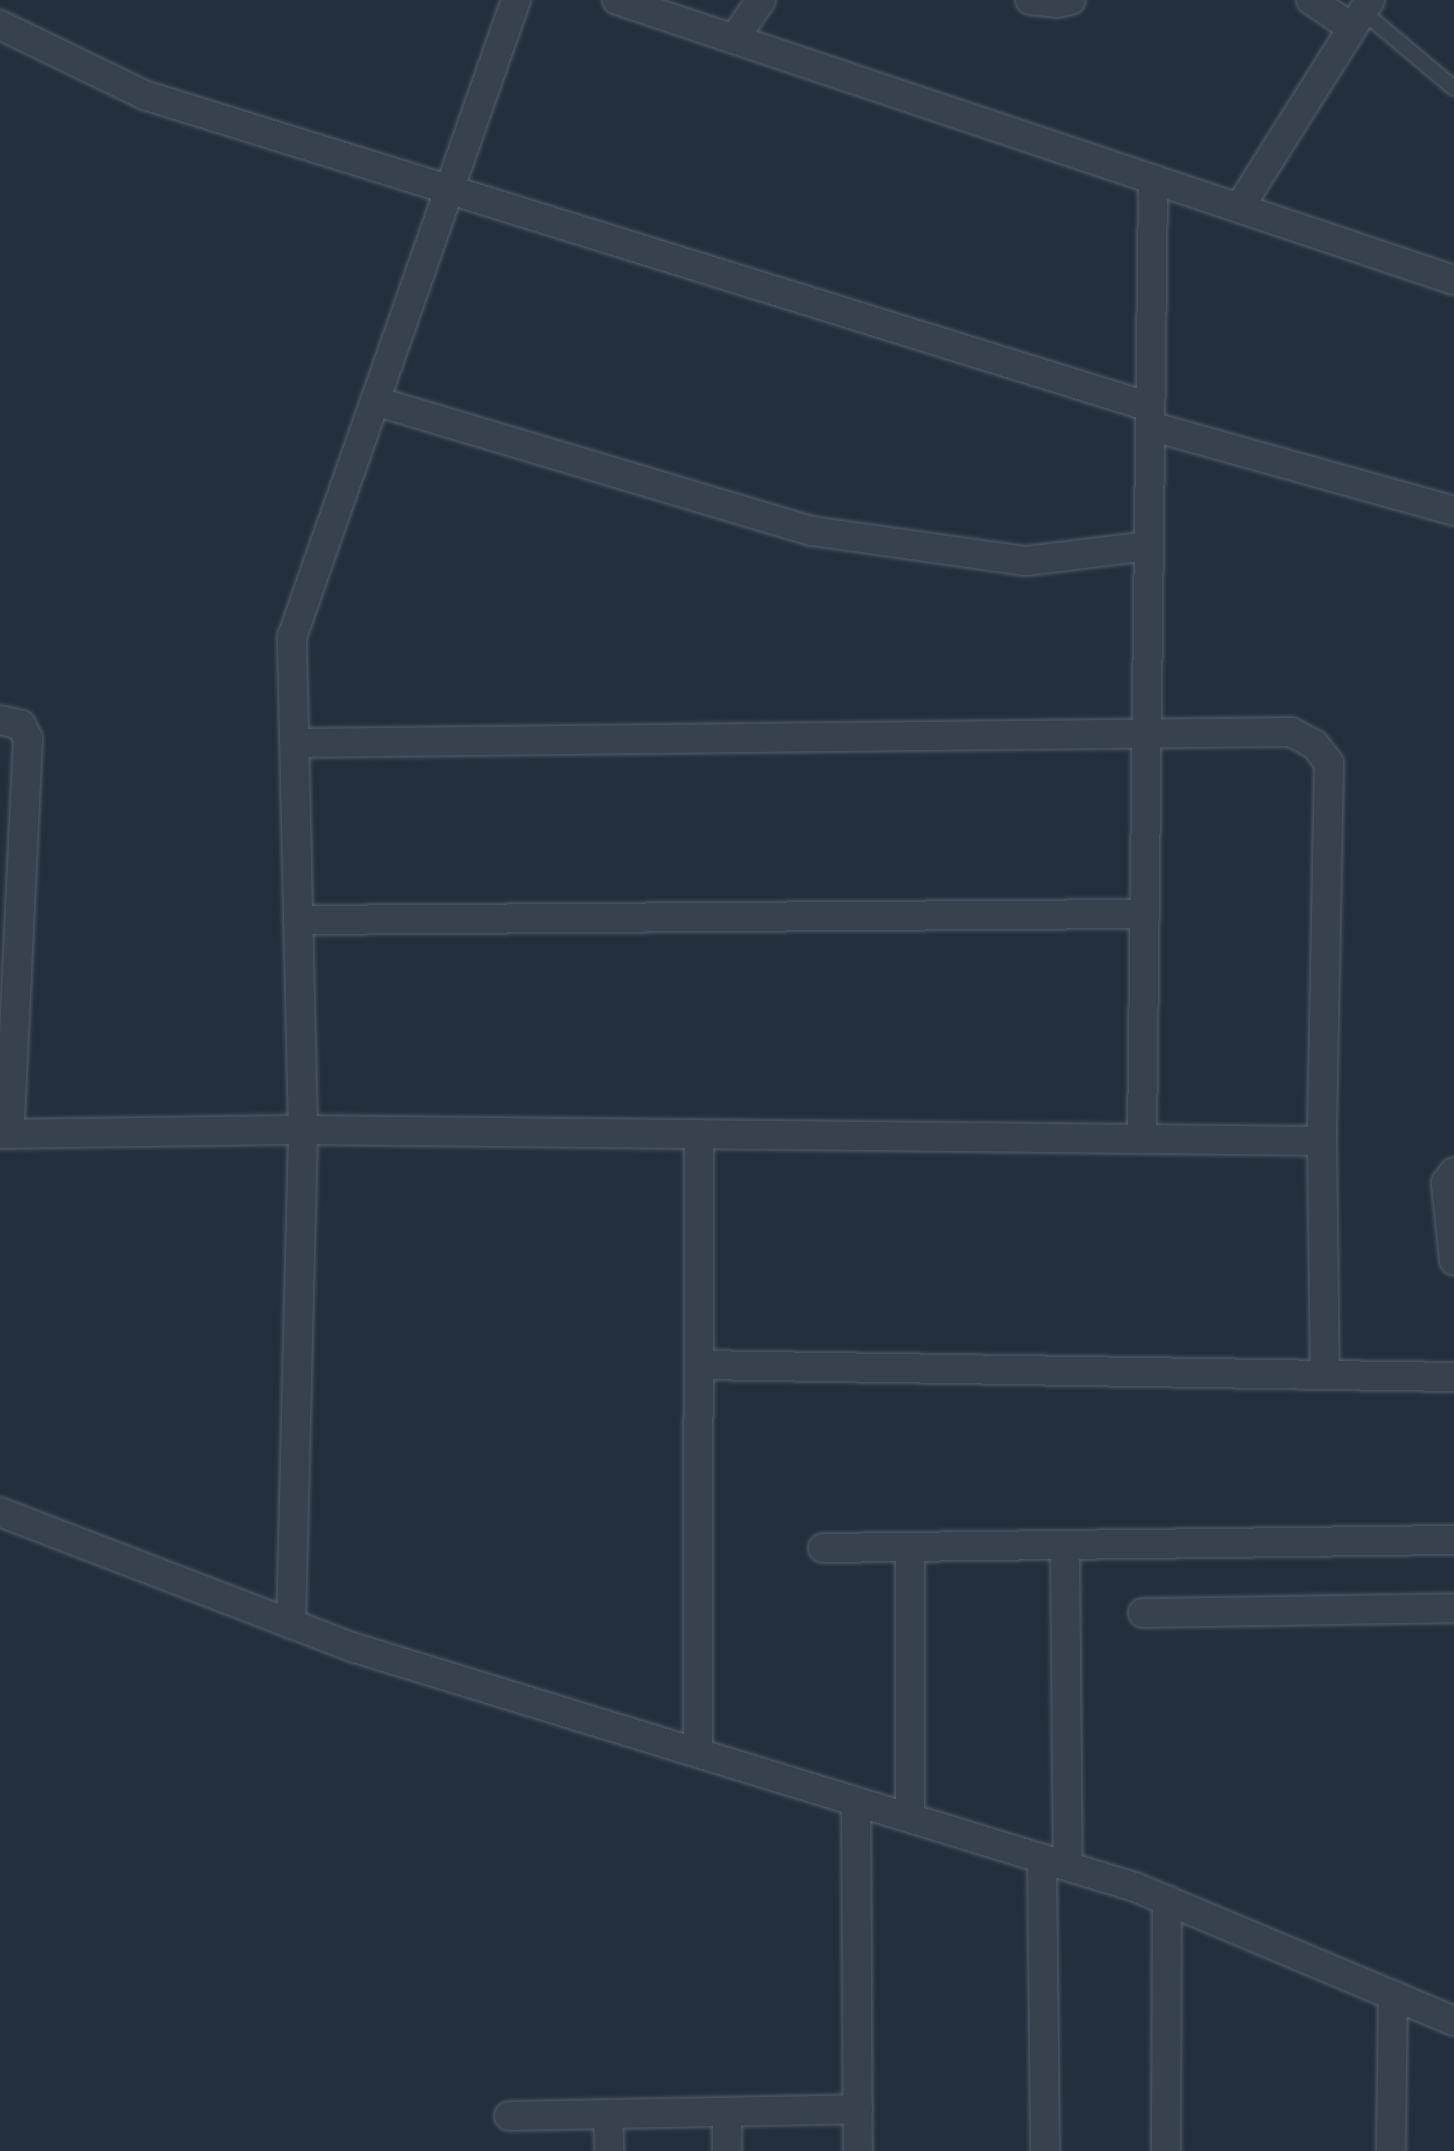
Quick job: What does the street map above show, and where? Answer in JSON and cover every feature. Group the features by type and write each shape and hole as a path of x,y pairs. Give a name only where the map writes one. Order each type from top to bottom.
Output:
{"street":[{"path":"291,1624 303,1130 292,637 516,0"},
{"path":"617,0 1454,280"},
{"path":"734,39 761,0"},
{"path":"1030,0 1057,3 1071,0"},
{"path":"1239,208 1360,12 1311,0"},
{"path":"0,25 144,95 449,189 1150,416 1454,511"},
{"path":"1142,1139 1153,179"},
{"path":"375,401 812,531 1026,561 1149,546"},
{"path":"0,720 21,725 28,738 5,1134 303,1130 1322,1141"},
{"path":"295,743 1291,732 1315,745 1329,763 1322,1141 1325,1374"},
{"path":"298,920 1144,914"},
{"path":"698,1753 699,1134"},
{"path":"1454,1172 1446,1183 1454,1261"},
{"path":"699,1365 1454,1377"},
{"path":"0,1512 355,1648 911,1818 1167,1900 1454,2021"},
{"path":"823,1548 1454,1540"},
{"path":"1045,2151 1065,1545"},
{"path":"910,1547 911,1818"},
{"path":"1143,1613 1454,1608"},
{"path":"856,1801 858,2151"},
{"path":"1166,2151 1167,1900"},
{"path":"1391,2151 1394,1995"},
{"path":"509,2116 858,2109"},
{"path":"727,2112 727,2151"},
{"path":"608,2115 609,2151"}],"lane":[{"path":"1360,12 1454,88"}]}
